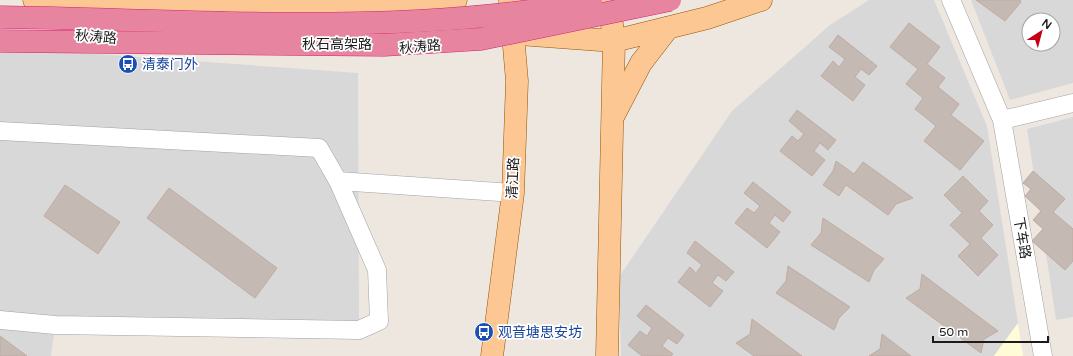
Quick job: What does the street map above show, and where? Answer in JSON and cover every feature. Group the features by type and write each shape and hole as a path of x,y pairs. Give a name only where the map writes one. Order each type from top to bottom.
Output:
{"highway":[{"name":"秋石高架路","path":"0,17 281,25 362,24 478,17 590,0"},
{"name":"秋石高架路","path":"0,41 384,45 481,39 670,0"}],"main road":[{"path":"34,0 294,8 375,6 456,0"},
{"name":"清江路","path":"492,356 513,193 517,81 510,0"},
{"path":"607,356 614,41 609,0"},
{"name":"秋涛路","path":"0,31 267,51 343,51 424,48 512,34 614,41 707,18 761,0"},
{"path":"612,118 641,63 668,28"}],"street":[{"name":"下车路","path":"951,0 1002,120 1042,356"},
{"path":"1002,120 1073,103"},
{"path":"0,131 319,148 338,181 378,270 379,321 359,330 55,326 0,320"},
{"path":"338,181 513,193"}],"shaded area":[{"path":"869,0 934,0 987,126 1018,323 994,356 621,356 619,277 732,111 830,25"},
{"path":"971,0 1073,0 1073,83 1010,100"},
{"path":"0,47 358,73 359,330 55,326 51,356 0,356"},
{"path":"1073,117 1073,317 1056,320 1027,129"},
{"path":"1018,323 1023,356 994,356"}],"building":[{"path":"976,0 1020,0 1021,2 1005,21"},
{"path":"909,23 940,47 927,64 945,78 938,87 959,104 951,115 984,141 960,170 924,141 936,126 915,109 923,98 906,84 918,69 890,47"},
{"path":"838,35 877,66 869,75 861,69 855,77 865,85 853,101 821,76 833,61 839,67 845,59 829,47"},
{"path":"797,110 836,140 828,150 820,143 814,151 825,160 812,176 780,151 792,136 798,141 804,134 789,121"},
{"path":"836,161 854,174 863,162 913,198 896,204 888,215 846,185 839,196 823,185 833,171"},
{"path":"1033,171 1065,199 1053,212 1073,229 1073,261 1065,270 1032,241 1043,229 1033,220 1041,211 1025,196 1031,189 1023,183"},
{"path":"963,176 988,201 979,211 993,225 981,238 998,255 978,276 958,256 970,244 950,225 962,213 944,195"},
{"path":"753,182 791,212 783,222 775,215 769,223 780,232 767,248 735,223 747,208 754,213 760,206 744,193"},
{"path":"65,185 120,222 98,254 44,216"},
{"path":"169,188 277,268 255,298 147,218"},
{"path":"823,218 884,259 874,270 869,282 811,245 821,233"},
{"path":"695,241 734,272 726,281 718,275 712,283 723,291 710,307 678,282 690,267 696,273 702,265 687,253"},
{"path":"788,266 850,307 839,318 834,330 776,293 786,281"},
{"path":"922,274 998,331 984,339 981,353 906,298 920,289"},
{"path":"646,305 684,335 677,344 668,338 662,346 673,354 671,356 642,356 628,345 640,331 647,336 652,328 637,316"},
{"path":"752,319 802,356 754,356 736,343 750,334"},
{"path":"882,334 911,356 869,356 880,349"},
{"path":"0,336 27,356 0,356"}],"place":[{"name":"清泰门外","path":"128,64"},
{"name":"观音塘思安坊","path":"484,332"}]}
